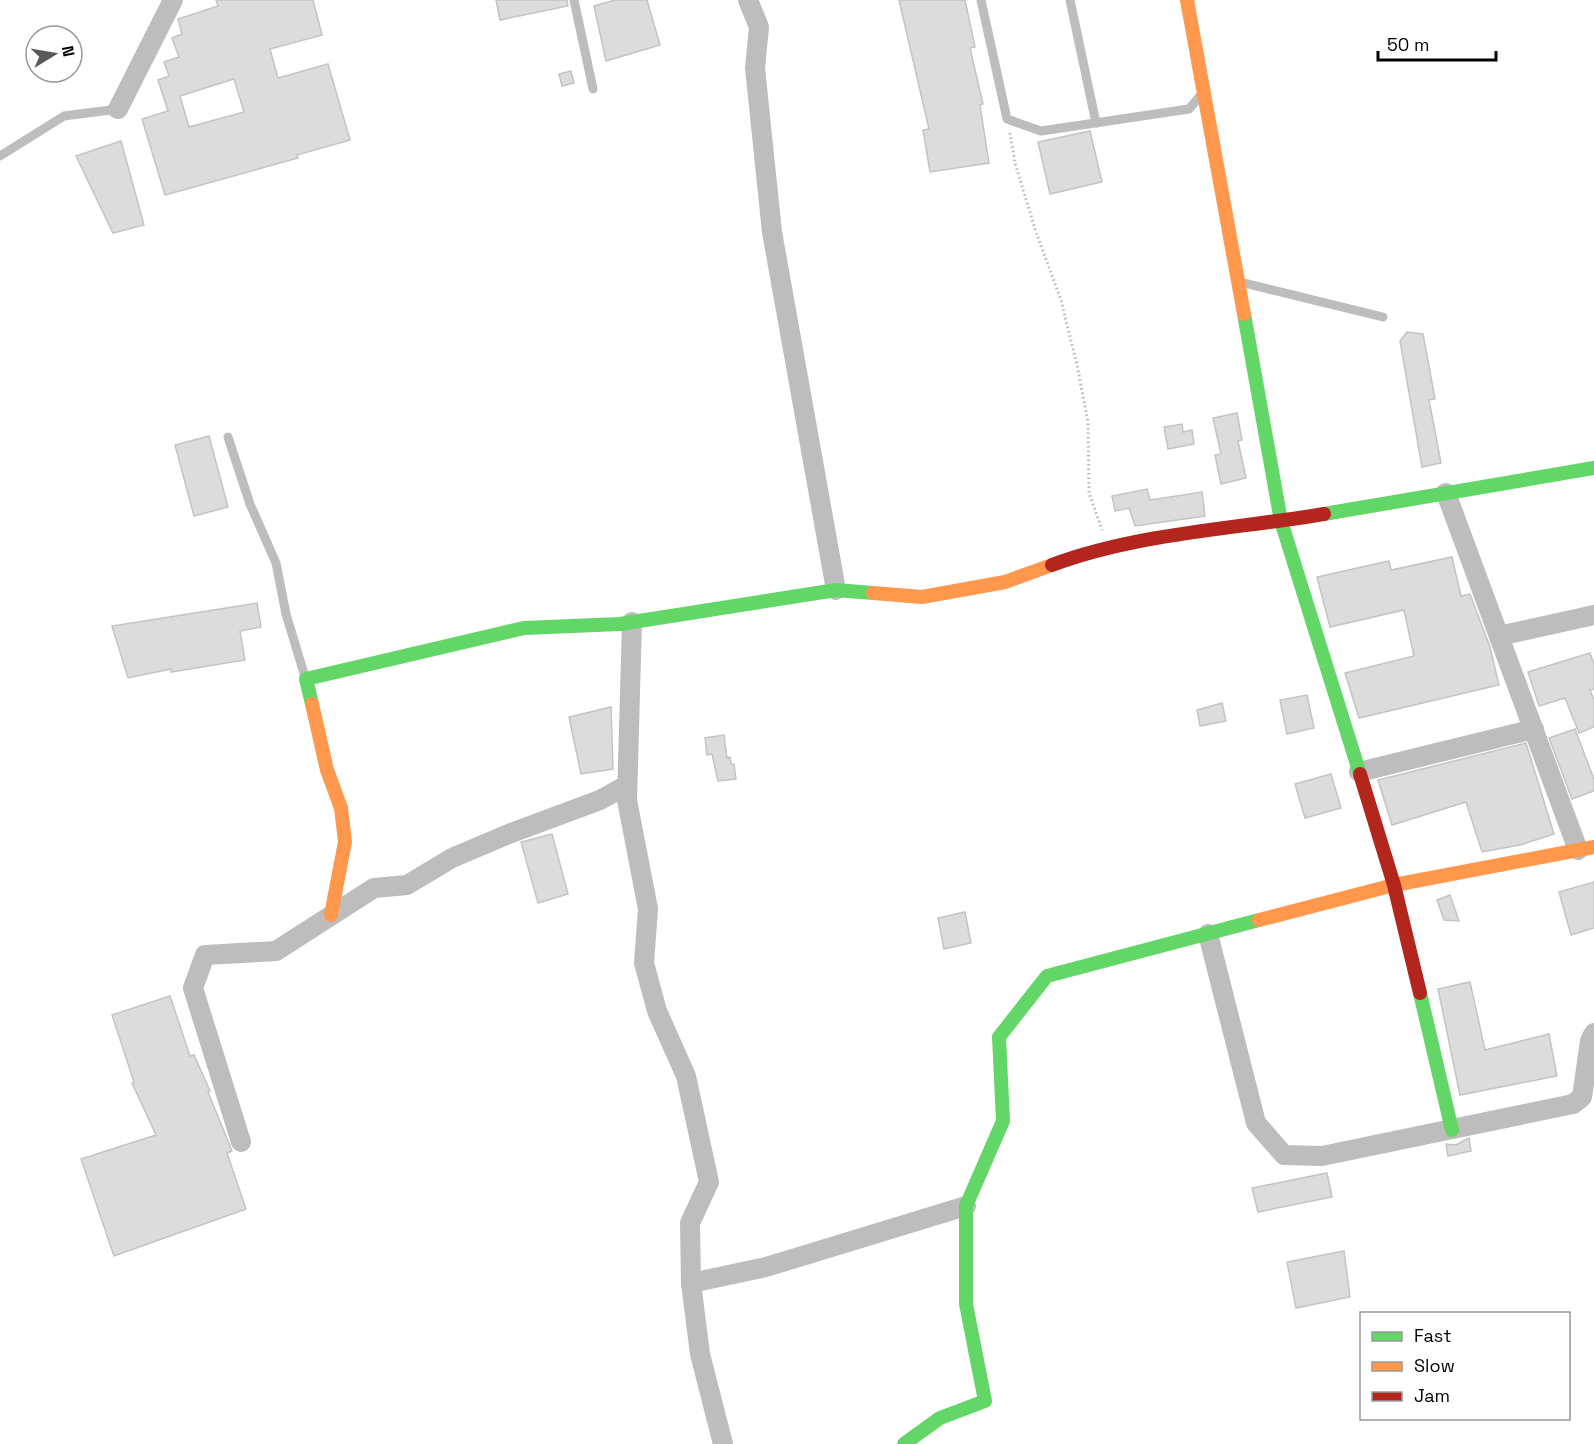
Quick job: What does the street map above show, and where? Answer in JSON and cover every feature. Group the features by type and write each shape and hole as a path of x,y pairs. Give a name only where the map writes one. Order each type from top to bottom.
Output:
{"street":[{"path":"118,109 173,0"},
{"path":"748,0 759,27 755,68 772,232 836,590"},
{"path":"1187,0 1281,521 1394,885 1452,1130"},
{"path":"331,915 345,842 341,808 327,770 306,679 375,665 524,628 632,622 836,590 922,597 1005,582 1083,553 1109,548 1594,468"},
{"path":"904,1444 940,1418 985,1401 966,1304 966,1206 1003,1121 999,1037 1047,976 1394,885 1586,848 1534,729 1446,493"},
{"path":"1499,636 1594,615"},
{"path":"632,622 627,800 648,909 644,963 657,1011 687,1076 709,1182 690,1222 689,1268 700,1354 723,1444"},
{"path":"1359,772 1534,729"},
{"path":"241,1142 193,988 205,954 276,951 374,888 407,885 452,858 600,800 627,785"},
{"path":"1208,934 1256,1124 1284,1155 1322,1156 1574,1104 1582,1097 1590,1041 1594,1033"},
{"path":"691,1283 766,1267 966,1206"}],"lane":[{"path":"574,0 593,89"},
{"path":"981,0 1007,119 1041,131 1189,109 1204,92"},
{"path":"1070,0 1096,123"},
{"path":"0,156 64,116 118,109"},
{"path":"1238,281 1383,317"},
{"path":"228,437 249,504 276,563 286,614 306,679"}],"path":[{"path":"1007,119 1015,163 1036,232 1061,300 1077,365 1088,422 1089,493 1109,548"}],"building":[{"path":"216,0 313,0 322,35 270,49 278,78 328,64 350,140 297,155 298,158 165,195 142,119 168,111 158,80 169,76 164,62 179,57 172,38 182,34 178,19 218,6","holes":["234,79 244,112 189,127 180,96"]},
{"path":"496,0 567,0 568,6 500,20"},
{"path":"615,0 647,0 660,45 606,61 594,6"},
{"path":"899,0 965,0 975,47 970,48 983,104 980,105 989,163 930,172 923,130 929,129"},
{"path":"571,71 574,83 562,86 559,74"},
{"path":"1090,131 1102,182 1050,194 1038,142"},
{"path":"121,141 144,225 113,233 76,156"},
{"path":"1407,332 1423,334 1435,399 1429,400 1441,463 1422,467 1400,341"},
{"path":"1237,413 1242,440 1238,441 1246,478 1221,484 1215,455 1221,454 1213,418"},
{"path":"1182,424 1183,432 1192,430 1194,444 1168,449 1164,427"},
{"path":"209,436 228,507 194,516 175,445"},
{"path":"1147,489 1150,500 1202,492 1205,516 1135,526 1129,508 1115,511 1112,496"},
{"path":"1452,557 1461,596 1470,594 1490,647 1499,685 1359,718 1345,673 1414,656 1404,610 1330,627 1317,577 1389,561 1391,570"},
{"path":"257,603 261,627 240,631 245,660 171,672 171,669 128,678 112,626"},
{"path":"1590,653 1594,664 1594,689 1590,690 1594,700 1594,727 1579,733 1565,698 1539,706 1528,672"},
{"path":"1307,695 1314,728 1287,734 1280,700"},
{"path":"1222,703 1226,721 1200,726 1197,710"},
{"path":"611,707 613,769 581,774 569,717"},
{"path":"1575,729 1594,779 1594,791 1572,799 1549,738"},
{"path":"724,735 727,758 730,757 731,764 734,764 736,779 718,781 712,754 707,755 705,738"},
{"path":"1526,743 1554,834 1520,845 1482,852 1466,802 1392,825 1378,780"},
{"path":"1331,774 1341,808 1305,818 1295,784"},
{"path":"552,834 568,894 538,903 521,842"},
{"path":"1594,882 1594,928 1571,935 1559,892"},
{"path":"1450,895 1459,921 1444,920 1437,900"},
{"path":"965,912 971,943 944,949 938,918"},
{"path":"1470,982 1485,1050 1549,1034 1557,1076 1460,1095 1438,989"},
{"path":"170,996 190,1056 194,1055 210,1091 208,1092 232,1151 227,1153 246,1209 114,1256 81,1159 156,1135 132,1083 134,1082 112,1015"},
{"path":"1469,1138 1471,1151 1448,1156 1446,1144 1456,1145"},
{"path":"1327,1173 1332,1197 1258,1212 1252,1188"},
{"path":"1344,1251 1350,1297 1296,1308 1287,1262"}],"traffic: fast":[{"path":"1244,314 1281,521 1360,774"},
{"path":"1324,514 1594,468"},
{"path":"312,704 306,679 524,628 620,624 836,590 873,593"},
{"path":"904,1444 940,1418 985,1401 966,1304 966,1206 1003,1121 999,1037 1047,976 1259,920"},
{"path":"1420,993 1452,1130"}],"traffic: slow":[{"path":"1187,0 1244,314"},
{"path":"873,593 922,597 1005,582 1052,565"},
{"path":"312,704 327,770 341,808 345,842 331,915"},
{"path":"1259,920 1394,885 1594,847"}],"traffic: jam":[{"path":"1052,565 1085,554 1152,539 1324,514"},
{"path":"1360,774 1394,885 1420,993"}]}
